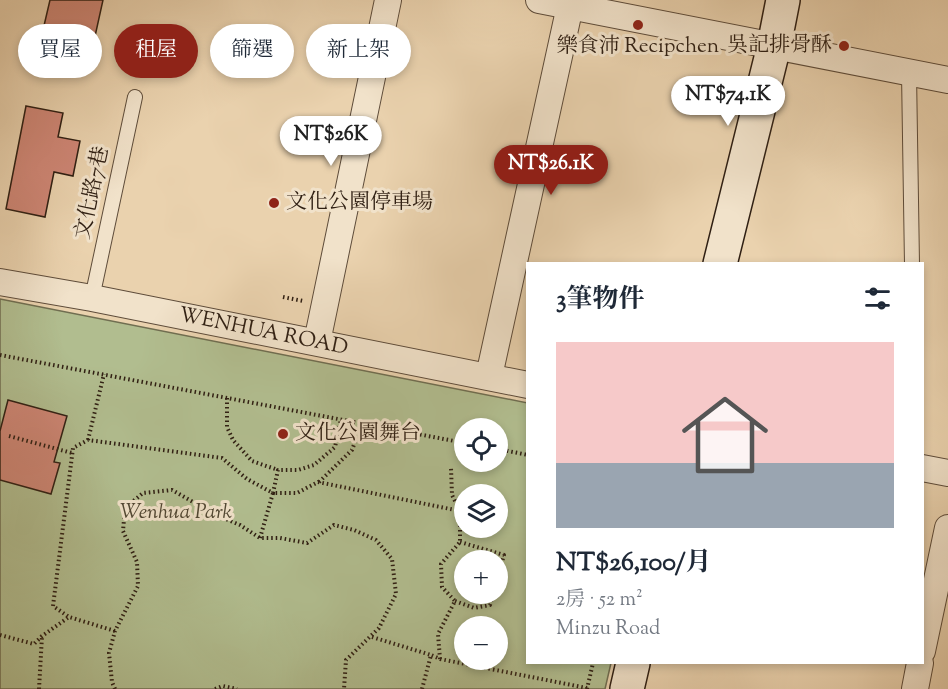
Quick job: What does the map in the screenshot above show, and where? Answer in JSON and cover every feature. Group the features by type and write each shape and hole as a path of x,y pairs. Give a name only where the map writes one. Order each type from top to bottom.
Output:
{"main road":[{"path":"720,262 774,46 783,0"},
{"path":"627,689 633,664"}],"street":[{"path":"317,342 388,0"},
{"path":"539,0 948,80"},
{"path":"489,376 570,6"},
{"name":"WENHUA ROAD","path":"0,282 92,298 526,385"},
{"path":"924,468 948,473"},
{"path":"924,642 948,528"},
{"path":"915,689 920,664"}],"lane":[{"path":"909,73 912,262"},
{"name":"文化路7巷","path":"92,298 135,96"}],"path":[{"path":"0,355 454,441"},
{"path":"88,440 104,374"},
{"path":"227,398 227,427 233,440 252,461 278,470 297,470 314,465 335,447 341,419"},
{"path":"115,631 69,617 53,606 73,448 88,440 222,458 247,479 273,493 297,493 318,482 352,450 362,423"},
{"path":"9,436 72,453"},
{"path":"508,451 526,455"},
{"path":"451,468 454,499"},
{"path":"260,538 278,470"},
{"path":"318,482 454,510"},
{"path":"115,689 111,682 109,653 115,631 138,586 137,562 123,531 125,508 143,493 172,490 216,515 240,525 260,538 280,538 307,543 334,525 354,530 376,540 392,560 396,594 379,628 346,660 344,689"},
{"path":"454,600 442,587 441,564 460,542 460,538"},
{"path":"460,542 487,550"},
{"path":"440,659 438,634 454,603"},
{"path":"463,604 474,608 490,604"},
{"path":"0,635 34,644 69,617"},
{"path":"39,689 42,636"},
{"path":"371,637 440,659 587,689 593,664"},
{"path":"422,689 431,655"},
{"path":"215,689 223,686 237,689"}],"green space":[{"name":"Wenhua Park","path":"0,299 526,403 526,664 611,664 605,689 0,689"}],"building":[{"path":"50,0 103,0 98,24 44,24"},
{"path":"26,106 63,113 58,137 80,141 73,176 54,172 45,217 6,209"},
{"path":"8,400 67,416 54,462 60,463 51,494 0,480 0,431"}],"place":[{"name":"樂食沛 Recipchen","path":"638,25"},
{"name":"吳記排骨酥","path":"844,46"},
{"name":"文化公園停車場","path":"274,203"},
{"name":"文化公園舞台","path":"283,434"}]}
